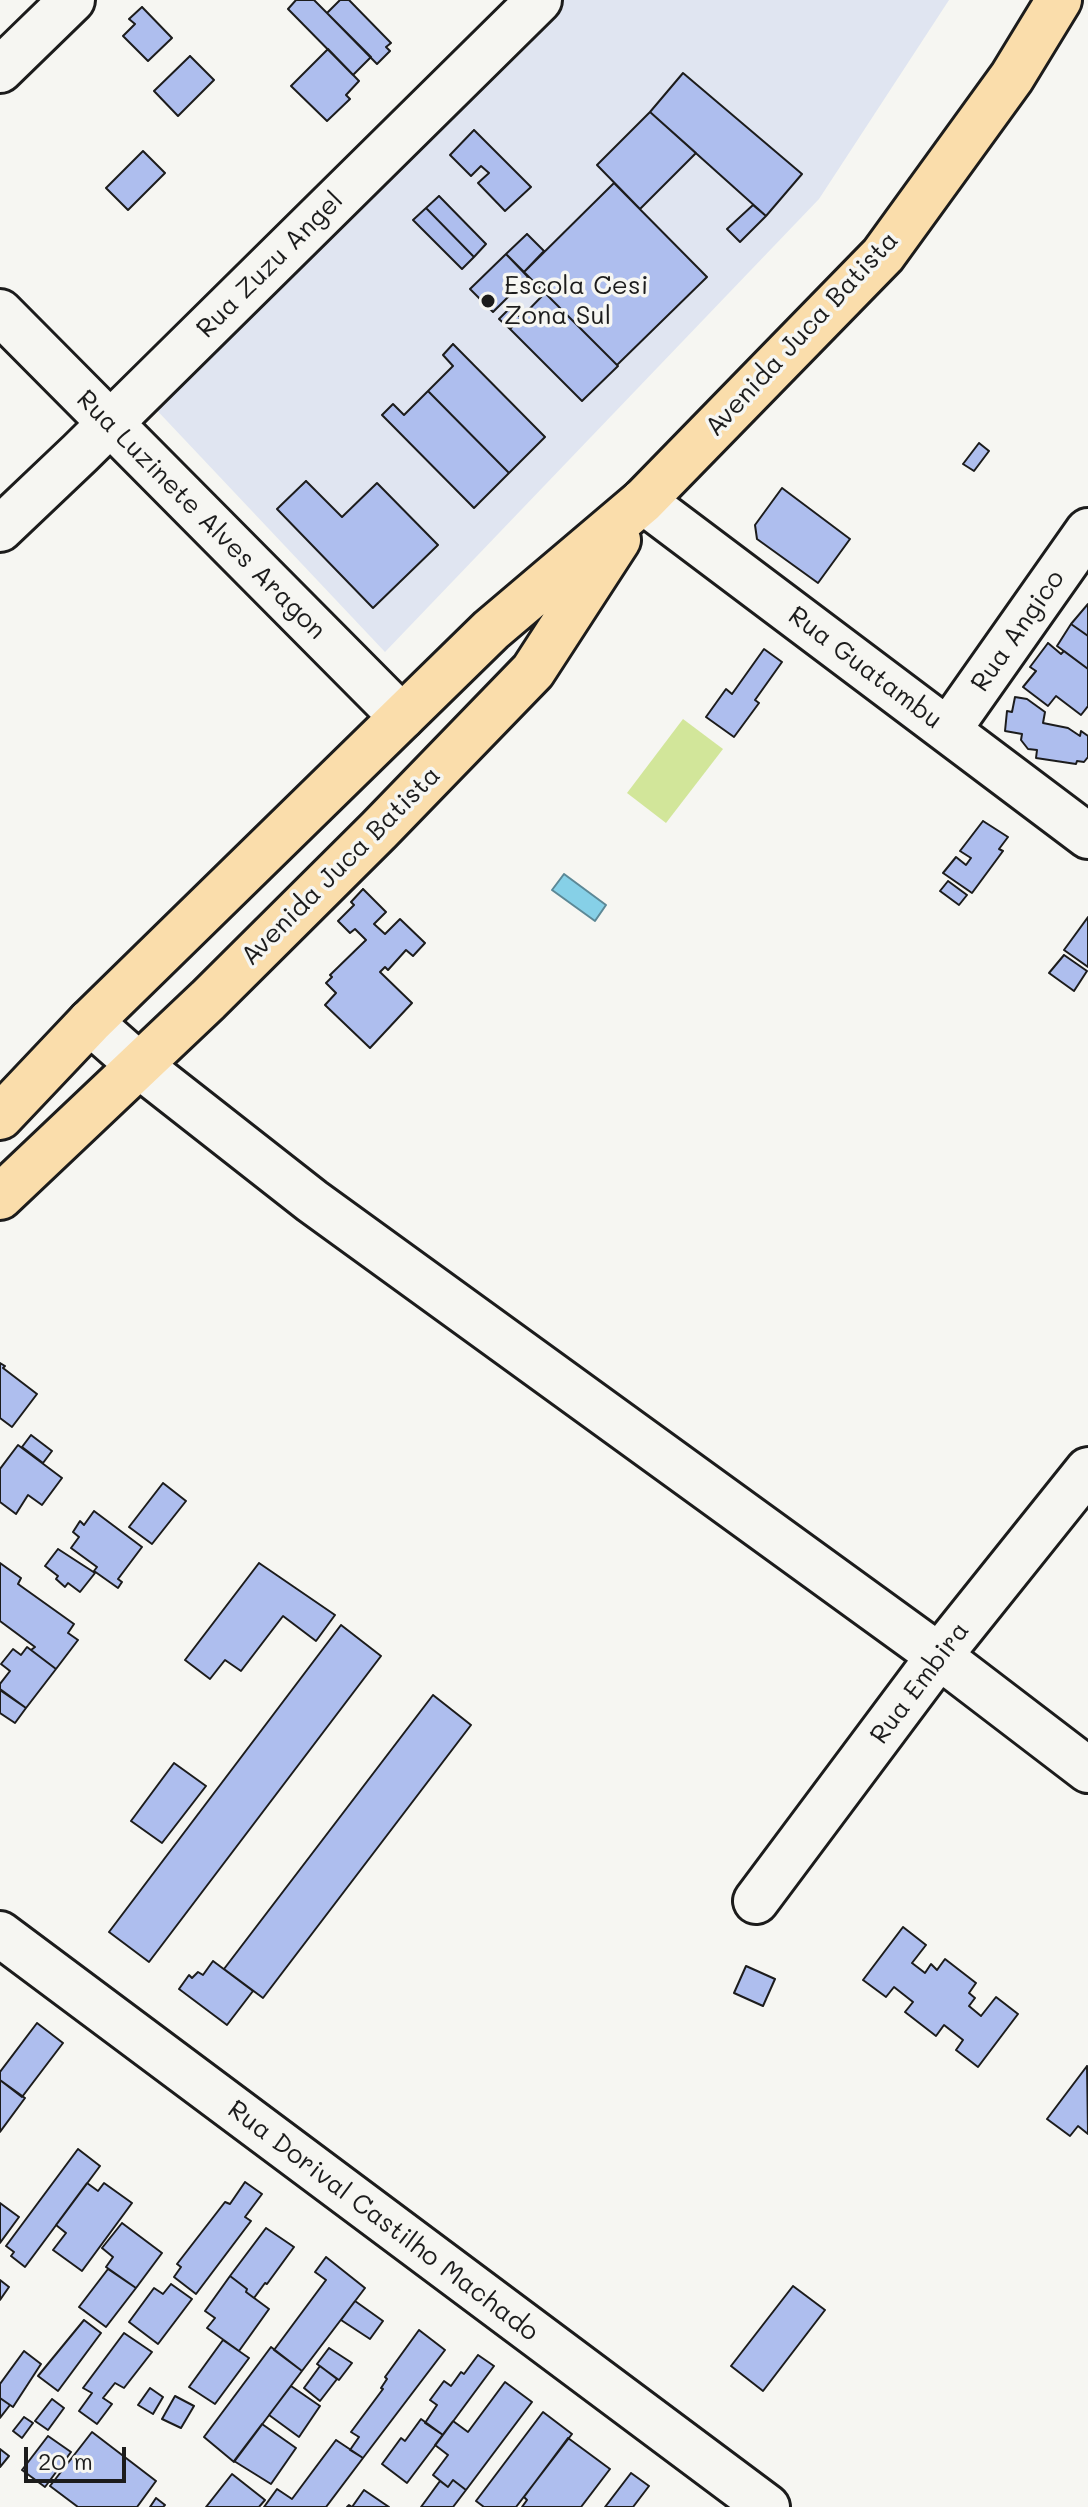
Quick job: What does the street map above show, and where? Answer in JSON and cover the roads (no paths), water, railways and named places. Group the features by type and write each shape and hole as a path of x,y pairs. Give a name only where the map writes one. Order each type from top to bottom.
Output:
{"main road":[{"name":"Avenida Juca Batista","path":"0,1117 90,1022 491,630 643,501 883,255 1012,77 1059,0"},
{"name":"Avenida Juca Batista","path":"0,1197 140,1066 379,830 533,671 643,501"},
{"path":"491,630 509,624 527,629 537,644 538,654 533,671"}],"street":[{"path":"0,70 72,0"},
{"name":"Rua Zuzu Angel","path":"0,529 539,0"},
{"name":"Rua Luzinete Alves Aragon","path":"0,312 402,717"},
{"name":"Rua Guatambu","path":"643,501 1088,836"},
{"name":"Rua Angico","path":"948,730 1088,531"},
{"path":"90,1022 140,1066 312,1201 939,1656 1088,1770"},
{"name":"Rua Embira","path":"756,1901 939,1656 1088,1470"},
{"name":"Rua Dorival Castilho Machado","path":"0,1934 767,2507"}],"water":[{"path":"564,874 606,905 595,921 552,890"}],"place":[{"name":"Escola Cesi Zona Sul","path":"488,301"}]}
